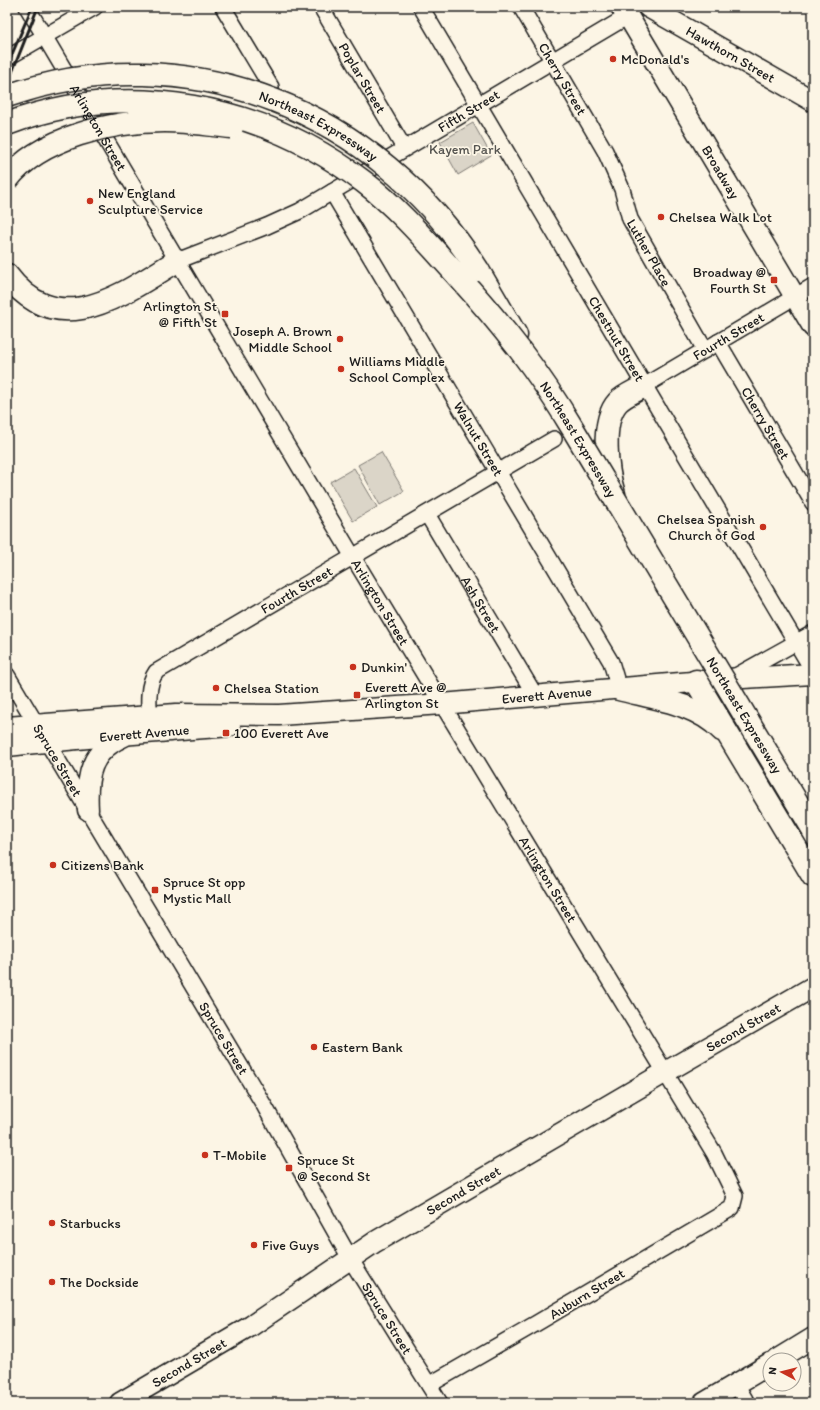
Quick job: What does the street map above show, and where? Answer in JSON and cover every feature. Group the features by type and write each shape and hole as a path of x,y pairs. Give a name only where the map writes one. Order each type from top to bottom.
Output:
{"highway":[{"name":"Northeast Expressway","path":"7,96 52,84 101,77 145,76 195,80 239,89 277,101 323,122 358,143 415,189 439,215 460,242 490,290 528,359 562,411 813,830"},
{"name":"Northeast Expressway","path":"7,124 71,106 136,101 178,103 234,115 274,130 332,160 366,183 442,259 514,340 562,409 813,830"},
{"path":"7,180 23,162 44,149 71,138 115,126 147,122 175,121 274,130"},
{"path":"7,274 20,289 38,301 58,307 83,309 110,301 178,261"},
{"path":"624,515 609,478 607,456 609,422 612,412 618,402 644,386"},
{"path":"696,681 813,876"},
{"path":"619,689 681,706 702,715 719,727 739,751"}],"main road":[{"name":"Hawthorn Street","path":"648,7 813,101"},
{"name":"Broadway","path":"625,12 813,328"},
{"name":"Everett Avenue","path":"7,727 36,724 150,724 442,704 733,678 813,674"},
{"name":"Everett Avenue","path":"7,746 79,737 124,736 150,724"},
{"path":"88,810 87,788 89,772 102,749 111,742 124,736"},
{"name":"Second Street","path":"120,1403 251,1326 351,1260 375,1242 813,987"},
{"path":"790,1352 813,1338"},
{"path":"704,1403 762,1369"}],"street":[{"name":"Arlington Street","path":"27,7 297,459 353,557 664,1073 714,1153 735,1196"},
{"path":"7,58 95,7"},
{"path":"223,7 271,87"},
{"name":"Poplar Street","path":"321,7 404,148"},
{"name":"Chestnut Street","path":"421,7 813,671"},
{"name":"Cherry Street","path":"522,7 605,151"},
{"name":"Fifth Street","path":"178,261 278,221 332,192 553,60 625,12"},
{"name":"Luther Place","path":"605,151 622,189 633,224 712,346"},
{"name":"Walnut Street","path":"332,192 611,662 619,689"},
{"name":"Fourth Street","path":"644,386 813,286"},
{"name":"Cherry Street","path":"712,346 813,503"},
{"name":"Fourth Street","path":"150,724 150,689 152,678 156,672 554,439"},
{"name":"Ash Street","path":"426,514 535,695"},
{"path":"733,678 813,633"},
{"name":"Spruce Street","path":"7,674 265,1107 351,1260 440,1403"},
{"name":"Auburn Street","path":"429,1384 538,1323 732,1208 735,1196"},
{"path":"736,1384 748,1403"}],"green space":[{"name":"Kayem Park","path":"473,123 491,155 458,175 440,142"},
{"path":"381,452 404,491 380,505 358,465"},
{"path":"354,468 377,507 353,521 330,482"}],"railway":[{"path":"7,66 32,7"},
{"path":"7,85 38,7"}],"place":[{"name":"McDonald's","path":"613,59"},
{"name":"New England Sculpture Service","path":"90,201"},
{"name":"Chelsea Walk Lot","path":"661,217"},
{"name":"Broadway @ Fourth St","path":"774,280"},
{"name":"Arlington St @ Fifth St","path":"225,314"},
{"name":"Joseph A. Brown Middle School","path":"340,339"},
{"name":"Williams Middle School Complex","path":"341,369"},
{"name":"Chelsea Spanish Church of God","path":"763,527"},
{"name":"Dunkin'","path":"353,667"},
{"name":"Chelsea Station","path":"216,688"},
{"name":"Everett Ave @ Arlington St","path":"357,695"},
{"name":"100 Everett Ave","path":"226,733"},
{"name":"Citizens Bank","path":"53,865"},
{"name":"Spruce St opp Mystic Mall","path":"155,890"},
{"name":"Eastern Bank","path":"314,1047"},
{"name":"T-Mobile","path":"205,1155"},
{"name":"Spruce St @ Second St","path":"289,1168"},
{"name":"Starbucks","path":"52,1223"},
{"name":"Five Guys","path":"254,1245"},
{"name":"The Dockside","path":"52,1282"}]}
